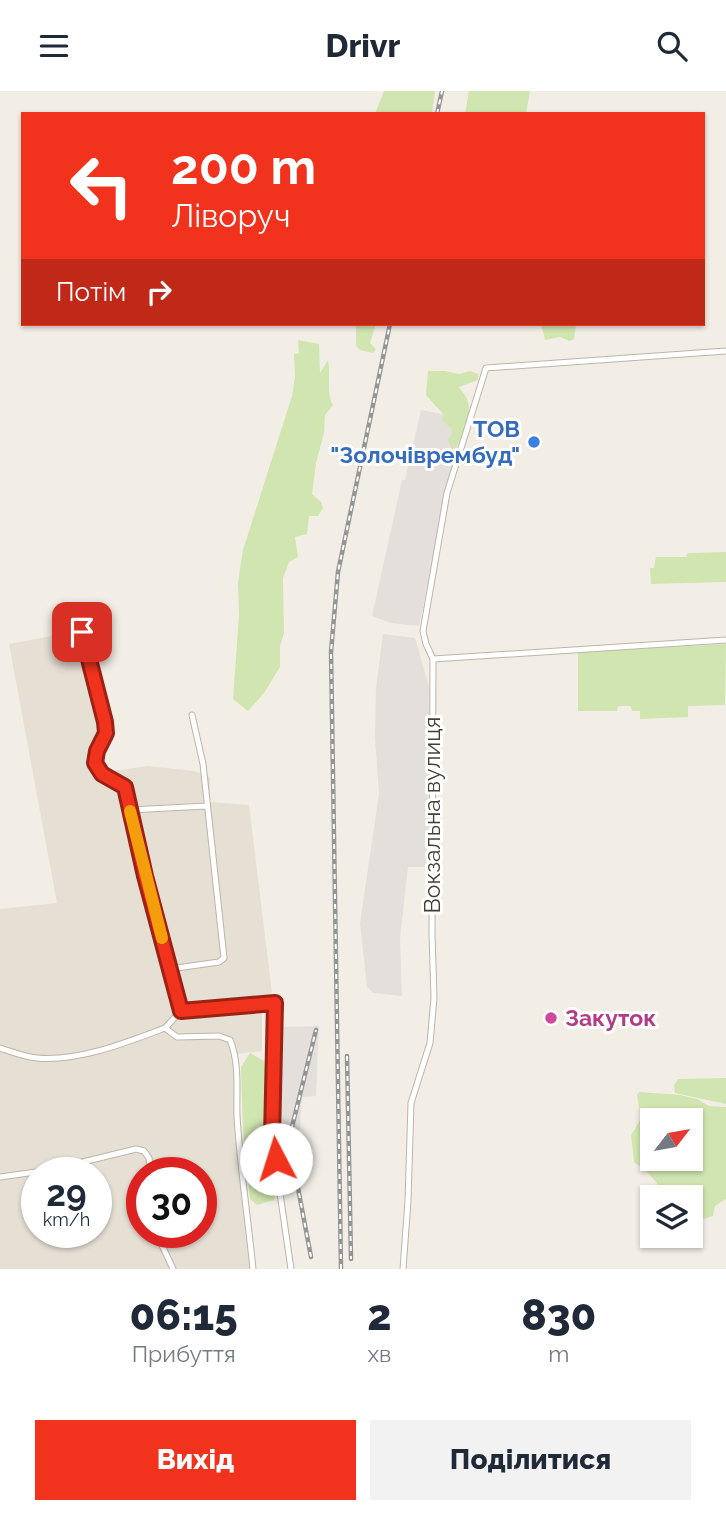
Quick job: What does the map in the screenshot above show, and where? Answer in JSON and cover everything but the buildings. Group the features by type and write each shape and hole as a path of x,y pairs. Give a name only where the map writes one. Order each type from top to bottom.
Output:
{"street":[{"name":"Вокзальна вулиця","path":"403,1269 411,1103 430,1042 434,998 433,659 423,631 447,493 486,368 726,351"},
{"path":"82,632 105,722 106,733 97,751 95,763 102,774 125,787 181,1011"},
{"path":"433,659 726,640"},
{"path":"170,969 219,962 224,958 203,764 192,715"},
{"path":"130,810 206,806"},
{"path":"0,1048 34,1058 55,1059 118,1046 166,1028 181,1011 275,1003 272,1138 291,1269"},
{"path":"166,1028 177,1037 219,1036 230,1040 236,1059 237,1115 253,1269"},
{"path":"0,1177 50,1170 136,1149 144,1151 148,1157"},
{"path":"163,1248 173,1269"}],"shaded area":[{"path":"421,410 463,418 419,626 391,623 372,616 402,480 405,480"},
{"path":"83,630 106,722 102,747 89,749 86,760 94,774 147,766 194,771 210,777 210,802 249,805 272,993 262,1002 262,1051 235,1054 253,1269 0,1269 0,909 57,903 9,644"},
{"path":"383,634 415,638 429,687 428,867 408,867 400,938 402,996 373,993 367,987 360,923 379,794 375,737 376,688"},
{"path":"319,1026 316,1096 302,1097 299,1144 302,1165 286,1165 275,1111 278,1027"}],"green space":[{"path":"384,91 435,91 432,112 376,112"},
{"path":"469,91 530,91 526,112 465,112"},
{"path":"356,326 375,326 370,343 376,349 373,353 360,350 356,346"},
{"path":"542,326 576,326 574,339 570,341 560,337 545,340"},
{"path":"298,340 319,344 320,373 328,360 329,366 333,405 325,415 312,494 321,502 323,508 318,516 309,516 307,534 295,537 298,557 289,562 283,578 284,633 280,646 280,667 264,693 248,711 233,699 239,615 238,582 243,550 292,396 294,354 299,353"},
{"path":"428,371 459,374 470,371 478,374 478,380 459,387 467,400 469,414 463,435 453,451 448,440 452,434 451,428 442,420 444,415 426,395"},
{"path":"726,552 726,582 651,584 650,568 654,568 656,557 686,557 688,553"},
{"path":"726,644 725,705 688,706 688,717 640,719 640,711 632,711 631,706 618,706 617,711 578,711 578,652"},
{"path":"250,1053 264,1061 265,1134 269,1144 275,1197 274,1200 257,1205 250,1199 243,1130 241,1067"},
{"path":"726,1078 726,1104 675,1093 674,1085 678,1079"},
{"path":"639,1092 680,1095 697,1099 709,1106 726,1107 726,1199 715,1206 713,1216 703,1219 703,1185 657,1185 646,1171 704,1171 704,1108 640,1108 640,1113 637,1095"},
{"path":"640,1121 640,1167 634,1162 631,1135"}],"railway":[{"path":"437,112 442,91"},
{"path":"341,1269 331,652 338,572 390,326"},
{"path":"311,1257 290,1135 316,1030"},
{"path":"347,1056 351,1259"}],"slow traffic":[{"path":"130,811 162,938"}],"place":[{"name":"ТОВ \"Золочіврембуд\"","path":"534,442"},
{"name":"Закуток","path":"551,1018"}],"route":[{"path":"82,632 105,722 106,733 97,751 95,763 107,778 125,787 145,876 181,1011 275,1003 272,1138 276,1159"}]}
